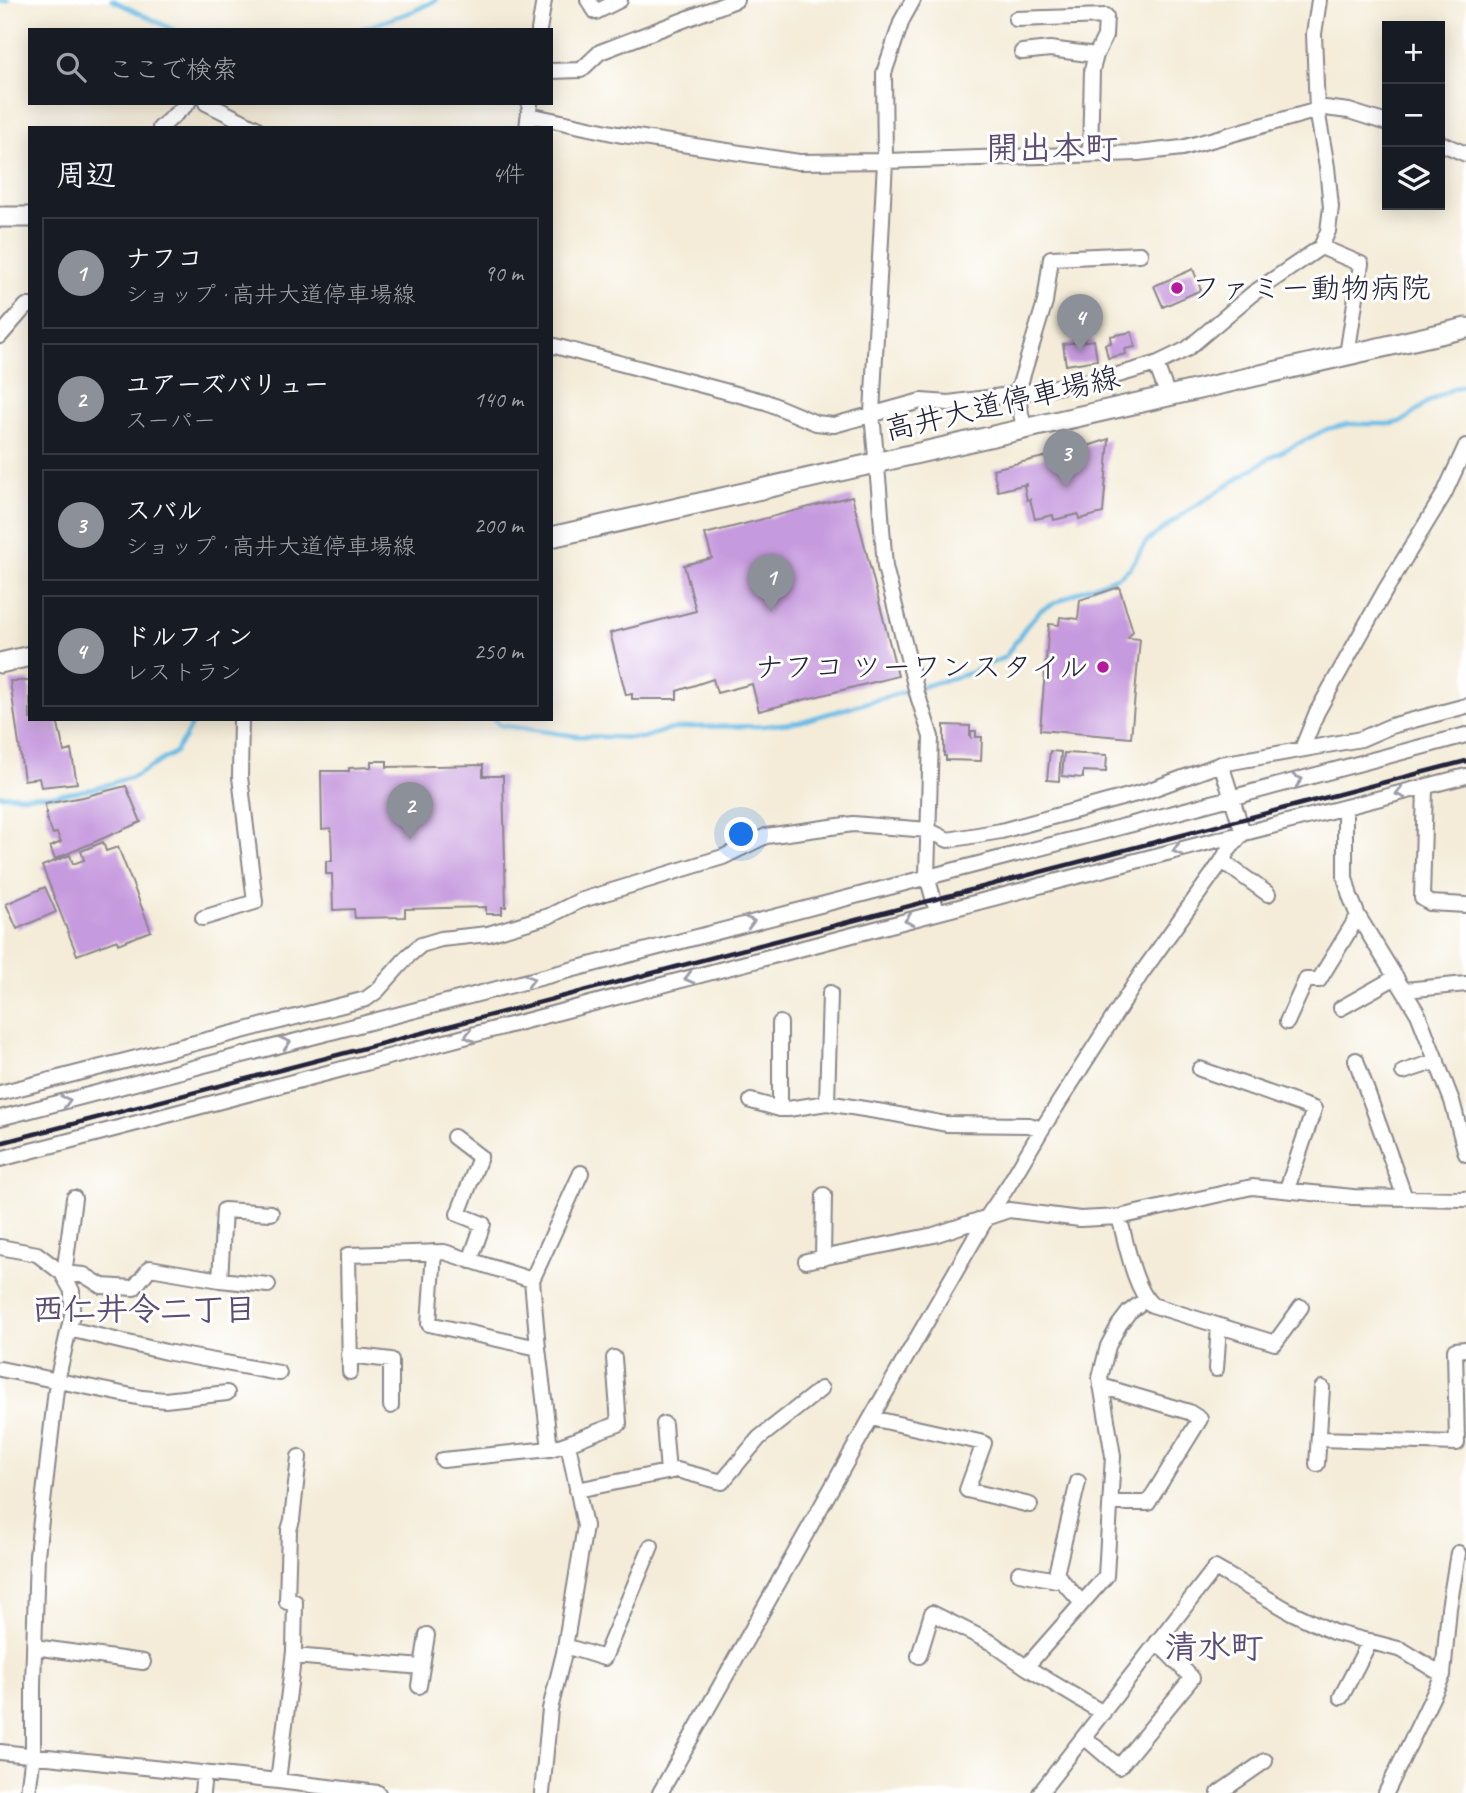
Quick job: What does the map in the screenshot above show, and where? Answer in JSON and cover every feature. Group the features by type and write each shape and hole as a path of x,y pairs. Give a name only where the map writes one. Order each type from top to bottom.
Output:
{"main road":[{"path":"0,217 28,217"},
{"name":"高井大道停車場線","path":"553,537 1466,328"},
{"path":"0,663 28,656"}],"street":[{"path":"539,28 544,0"},
{"path":"588,0 596,12 620,0"},
{"path":"553,71 581,70 600,52 736,0"},
{"path":"913,0 902,20 884,73 885,161 872,414 885,567 931,737 927,876 937,912"},
{"path":"553,346 766,402 816,423 834,425 921,401 949,403 1017,394 1111,377 1156,364 1187,349 1252,293 1321,247 1328,231 1331,207 1317,110 1314,34 1319,0"},
{"path":"1016,19 1106,16 1105,36 1092,70 1090,154"},
{"path":"1022,52 1050,49 1096,55"},
{"path":"162,126 186,105"},
{"path":"209,105 252,126"},
{"path":"529,115 617,134 799,162 1138,153 1182,148 1325,108 1349,111 1382,121"},
{"path":"1445,145 1466,154"},
{"path":"1321,247 1361,264 1348,355"},
{"path":"1024,428 1017,394 1045,302 1051,258 1140,254"},
{"path":"0,336 28,306"},
{"path":"1156,364 1168,396"},
{"path":"1302,749 1317,712 1386,589 1444,494 1466,446"},
{"path":"0,1093 366,999 421,945 441,939 488,934 549,916 579,901 723,857 766,836 853,824 928,830 948,840 1001,831 1147,791 1221,764 1361,739 1391,726 1466,706"},
{"path":"203,918 255,902 240,777 242,721"},
{"path":"0,1118 1466,735"},
{"path":"1221,764 1243,833"},
{"path":"0,1159 937,912 1466,776"},
{"path":"1425,787 1422,898 1430,903 1466,905"},
{"path":"1345,808 1345,877 1350,896 1358,916 1418,1014 1452,1101 1466,1154"},
{"path":"660,1793 987,1217 1141,974 1243,833"},
{"path":"1223,861 1268,894"},
{"path":"1287,1023 1306,980 1320,980 1358,916"},
{"path":"1341,1007 1396,977"},
{"path":"1405,990 1466,984"},
{"path":"827,1103 830,993"},
{"path":"780,1023 780,1109"},
{"path":"1356,1060 1405,1198"},
{"path":"1403,1072 1437,1061"},
{"path":"1200,1069 1314,1109 1287,1189"},
{"path":"751,1101 780,1109 827,1103 946,1124 1029,1125 1042,1129"},
{"path":"454,1137 480,1157 458,1214 483,1224 470,1261"},
{"path":"550,1449 532,1280 581,1173"},
{"path":"806,1261 934,1236 1009,1210 1080,1219 1119,1217 1252,1187 1353,1196 1466,1199"},
{"path":"823,1258 824,1195"},
{"path":"62,1273 74,1198"},
{"path":"220,1280 225,1210 271,1213"},
{"path":"1119,1217 1140,1288 1152,1305 1275,1343 1301,1307"},
{"path":"0,1247 37,1254 62,1273 72,1291 72,1315 57,1381 37,1555 33,1754 28,1793"},
{"path":"434,1252 429,1324 538,1348"},
{"path":"350,1372 348,1255 443,1252 532,1280"},
{"path":"62,1273 84,1275 102,1286 134,1288 150,1268 268,1285"},
{"path":"1026,1667 1106,1576 1113,1457 1100,1378 1102,1364 1119,1325 1129,1312 1146,1299"},
{"path":"1216,1369 1219,1326"},
{"path":"69,1329 166,1352 279,1373"},
{"path":"1319,1439 1457,1443 1455,1349 1466,1349"},
{"path":"349,1355 391,1360 391,1406"},
{"path":"443,1460 550,1449 620,1424 614,1359"},
{"path":"0,1369 142,1398 165,1400 227,1393"},
{"path":"1101,1385 1189,1412 1200,1419 1148,1503 1111,1503"},
{"path":"1317,1464 1322,1388"},
{"path":"578,1490 677,1470 722,1482 760,1438 821,1389"},
{"path":"871,1418 984,1443 967,1490 1030,1505"},
{"path":"664,1424 668,1472"},
{"path":"542,1793 550,1709 565,1646 585,1526 568,1444"},
{"path":"278,1781 294,1656 295,1602 287,1602 289,1530 299,1457"},
{"path":"1078,1482 1056,1574 1082,1603"},
{"path":"565,1646 604,1658 651,1546"},
{"path":"1386,1793 1443,1675 1448,1608 1458,1553"},
{"path":"1040,1793 1215,1568 1291,1612 1333,1632 1402,1650 1443,1675"},
{"path":"1019,1573 1062,1581"},
{"path":"919,1656 932,1614 992,1643 1026,1667 1103,1713"},
{"path":"419,1686 427,1635"},
{"path":"1341,1697 1370,1641"},
{"path":"1084,1737 1119,1767 1192,1678 1157,1642"},
{"path":"34,1647 143,1662"},
{"path":"294,1656 422,1667"},
{"path":"0,1752 378,1793"},
{"path":"1219,1793 1265,1761"},
{"path":"202,1793 204,1773"}],"building":[{"name":"ファミー動物病院","path":"1193,269 1201,290 1163,307 1154,286"},
{"path":"1132,332 1135,347 1125,349 1126,354 1108,358 1105,344 1111,343 1110,336"},
{"path":"1094,340 1097,360 1066,365 1063,344"},
{"path":"1109,439 1103,513 1079,519 1078,514 1054,520 1053,515 1035,519 1030,499 1027,500 1024,486 1026,484 998,491 993,469"},
{"path":"852,496 898,676 759,711 752,684 717,693 713,679 677,691 677,699 632,699 632,694 626,695 610,633 696,611 684,565 712,558 705,534"},
{"path":"1119,587 1133,631 1128,638 1140,639 1131,738 1040,730 1049,624 1059,625 1060,617 1078,619 1080,600"},
{"path":"10,681 28,681 28,721 57,721 64,752 71,750 77,783 41,787 39,778 24,780"},
{"path":"944,725 970,726 971,737 971,731 976,731 976,737 982,737 981,761 946,760"},
{"path":"1050,751 1061,752 1059,781 1047,780"},
{"path":"1064,753 1107,755 1106,772 1083,771 1083,778 1062,776"},
{"path":"371,761 387,761 387,767 483,765 483,776 503,776 506,907 502,907 502,914 486,914 486,907 405,909 405,917 355,918 354,909 333,910 332,874 326,874 326,861 332,861 331,828 322,829 321,771 349,771 349,768 371,767"},
{"path":"126,786 141,822 55,859 50,847 61,842 57,833 53,834 47,820 45,804"},
{"path":"103,842 106,851 118,847 151,931 118,944 117,940 77,955 42,866 70,855 73,864 84,860 81,851"},
{"path":"45,887 56,912 17,929 6,904"}],"waterway":[{"path":"0,1 8,0"},
{"path":"112,0 170,28"},
{"path":"365,28 414,11 436,0"},
{"path":"496,721 500,725 576,736 642,738 666,730 690,727 763,726 799,722 970,673 1005,657 1041,610 1119,576 1130,568 1146,542 1183,514 1271,457 1327,429 1348,424 1392,424 1403,421 1428,402 1454,388 1466,385"},
{"path":"0,795 57,795 93,789 135,776 174,753 193,721"}],"railway":[{"path":"0,1143 1466,761"}],"place":[{"name":"ファミー動物病院","path":"1177,288"},
{"name":"ドルフィン","path":"1080,352"},
{"name":"スバル","path":"1066,488"},
{"name":"ナフコ","path":"771,612"},
{"name":"ナフコ ツーワンスタイル","path":"1103,667"},
{"name":"ユアーズバリュー","path":"410,840"}],"district":[{"name":"開出本町","path":"1052,148"},
{"name":"西仁井令二丁目","path":"144,1309"},
{"name":"清水町","path":"1214,1647"}]}
